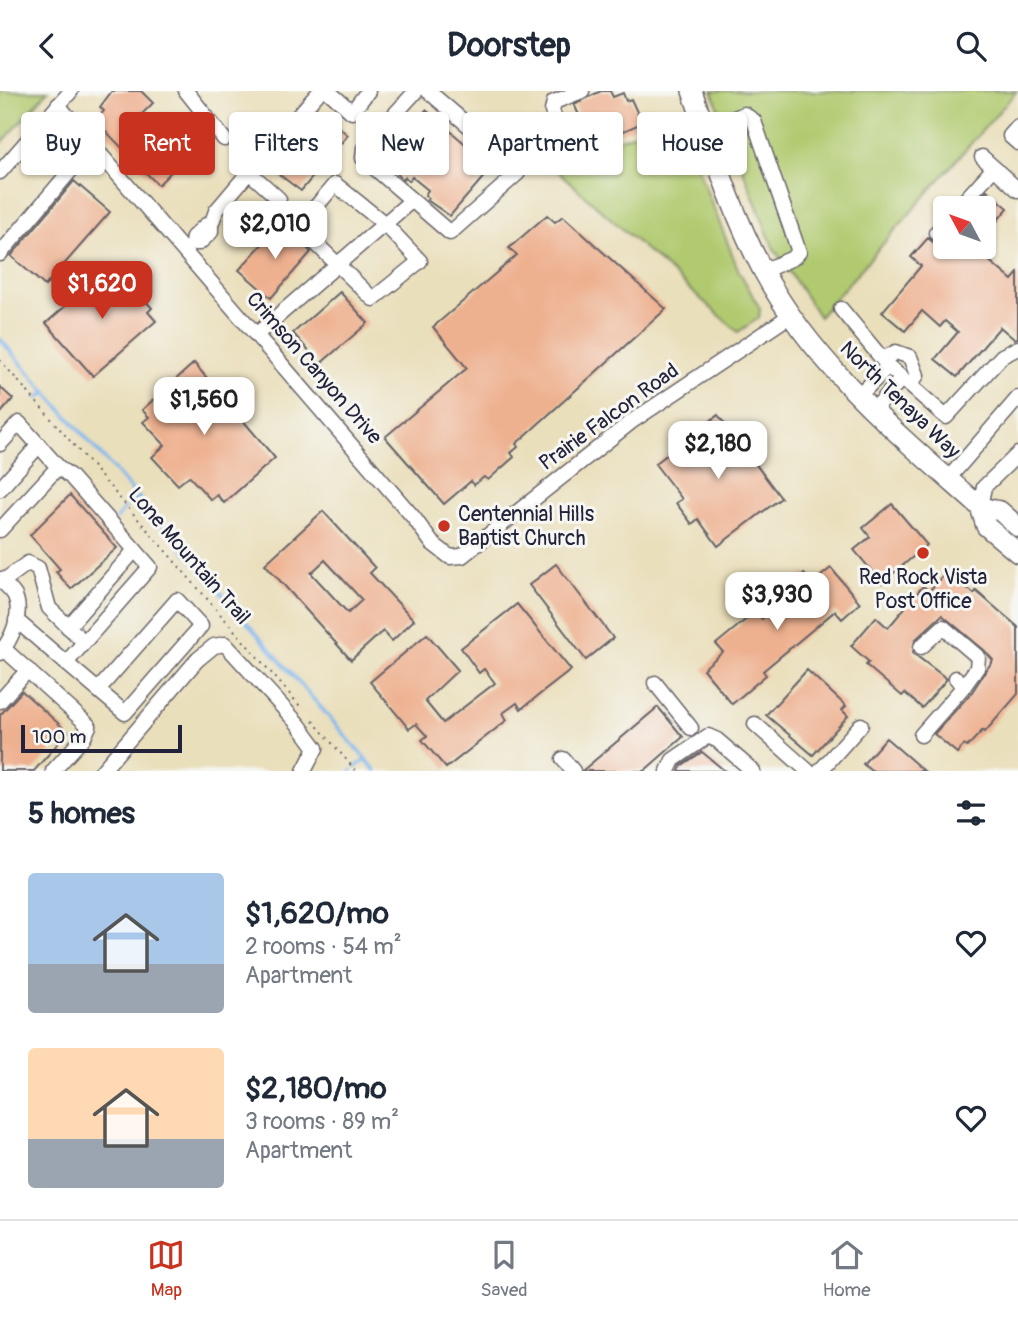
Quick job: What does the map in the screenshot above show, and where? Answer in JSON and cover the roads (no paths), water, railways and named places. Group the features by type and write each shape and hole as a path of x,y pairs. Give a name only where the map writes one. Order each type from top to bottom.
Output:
{"main road":[{"name":"North Tenaya Way","path":"692,91 700,112"},
{"name":"North Tenaya Way","path":"722,175 763,271 791,315 827,362 873,411 980,507 1000,511 1018,527"},
{"name":"North Tenaya Way","path":"980,507 986,526 1018,553"}],"street":[{"path":"0,172 71,91"},
{"path":"186,91 224,139"},
{"path":"302,112 320,91"},
{"path":"328,91 352,112 368,91"},
{"path":"416,91 364,148 363,158 450,233 519,173 510,161 428,91"},
{"path":"552,112 554,102 582,91"},
{"name":"Crimson Canyon Drive","path":"58,105 64,112"},
{"path":"747,116 754,121 799,252 793,258 763,271"},
{"path":"1018,127 1010,136 1018,143"},
{"name":"Crimson Canyon Drive","path":"105,157 189,247 257,334 414,518 432,543 441,553 456,558"},
{"path":"982,157 1018,190"},
{"path":"969,196 994,168"},
{"path":"0,254 67,175"},
{"path":"189,247 199,243 211,232 216,211 246,175"},
{"path":"252,175 279,199"},
{"path":"335,184 385,223 420,261 373,299 339,264 299,227 335,184"},
{"path":"257,334 411,201"},
{"path":"841,309 885,363 946,417 1002,356 1018,348"},
{"name":"Prairie Falcon Road","path":"456,558 484,540 631,422 791,315"},
{"path":"859,397 896,352 910,357 917,375 873,411"},
{"path":"948,479 1018,398"},
{"path":"0,444 19,423 150,567 66,663"},
{"path":"0,489 39,445"},
{"path":"980,507 984,487 1018,453"},
{"path":"1,528 58,467"},
{"path":"68,627 135,550"},
{"path":"52,771 84,737 89,726 28,670 2,651 14,631 16,620 15,595 1,580 28,563 38,568 50,608 84,642"},
{"path":"16,620 66,663 125,713 201,626 177,600 98,690"},
{"path":"921,647 943,627 978,657 977,668 960,682 921,735"},
{"path":"102,771 197,660 214,646 225,644 316,748 304,771"},
{"path":"0,701 28,670"},
{"path":"655,683 691,728"},
{"path":"755,724 808,771"},
{"path":"820,771 861,725"},
{"path":"668,771 673,760 708,736 718,740 753,771"},
{"path":"563,759 573,771"}],"waterway":[{"path":"0,339 376,771"},
{"path":"38,398 47,392"},
{"path":"129,505 139,498"},
{"path":"116,519 125,508"},
{"path":"356,767 366,759"}],"place":[{"name":"Centennial Hills Baptist Church","path":"444,526"},
{"name":"Red Rock Vista Post Office","path":"923,553"}]}
